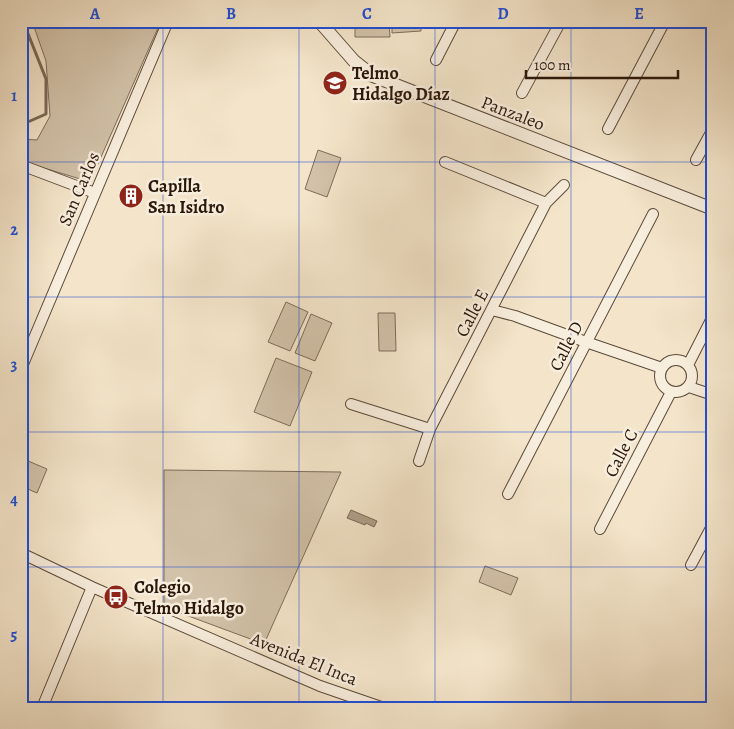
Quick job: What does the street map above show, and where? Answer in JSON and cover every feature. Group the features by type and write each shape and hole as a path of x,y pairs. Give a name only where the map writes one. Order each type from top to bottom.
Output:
{"street":[{"name":"San Carlos","path":"21,369 168,21"},
{"name":"Panzaleo","path":"319,21 354,61 373,76 713,210"},
{"path":"436,60 456,21"},
{"path":"522,93 561,21"},
{"path":"608,128 665,21"},
{"path":"696,160 713,128"},
{"path":"445,162 546,203"},
{"path":"21,165 95,193"},
{"name":"Calle E","path":"419,461 430,429 546,203 564,185"},
{"name":"Calle D","path":"508,494 653,214"},
{"path":"492,310 515,316 662,368"},
{"path":"688,365 713,316"},
{"path":"680,360 688,365 692,374 689,387 681,392 671,392 663,386 660,377 662,368 670,361 680,360"},
{"path":"689,387 713,395"},
{"name":"Calle C","path":"600,529 671,392"},
{"path":"352,404 430,429"},
{"path":"692,565 713,524"},
{"name":"Avenida El Inca","path":"21,553 92,587 320,686 366,705 384,708"},
{"path":"42,708 92,587"}],"shaded area":[{"path":"32,21 161,21 90,182 21,161 21,139 37,140 50,116 46,61"},
{"path":"355,21 389,21 390,37 355,37"},
{"path":"392,21 421,21 421,31 392,33"},
{"path":"318,150 341,158 327,197 305,189"},
{"path":"286,302 308,312 290,351 268,342"},
{"path":"378,313 395,313 396,351 379,351"},
{"path":"311,314 332,323 315,361 295,353"},
{"path":"276,358 312,372 290,426 254,412"},
{"path":"21,458 47,469 37,493 21,486"},
{"path":"164,470 341,472 264,644 164,607"},
{"path":"351,510 377,521 374,527 347,518"},
{"path":"485,566 518,578 511,595 479,582"}],"waterway":[{"path":"21,125 46,114 46,79 23,21"}],"place":[{"name":"Telmo Hidalgo Díaz","path":"335,83"},
{"name":"Capilla San Isidro","path":"131,196"},
{"name":"Colegio Telmo Hidalgo","path":"116,597"}]}
